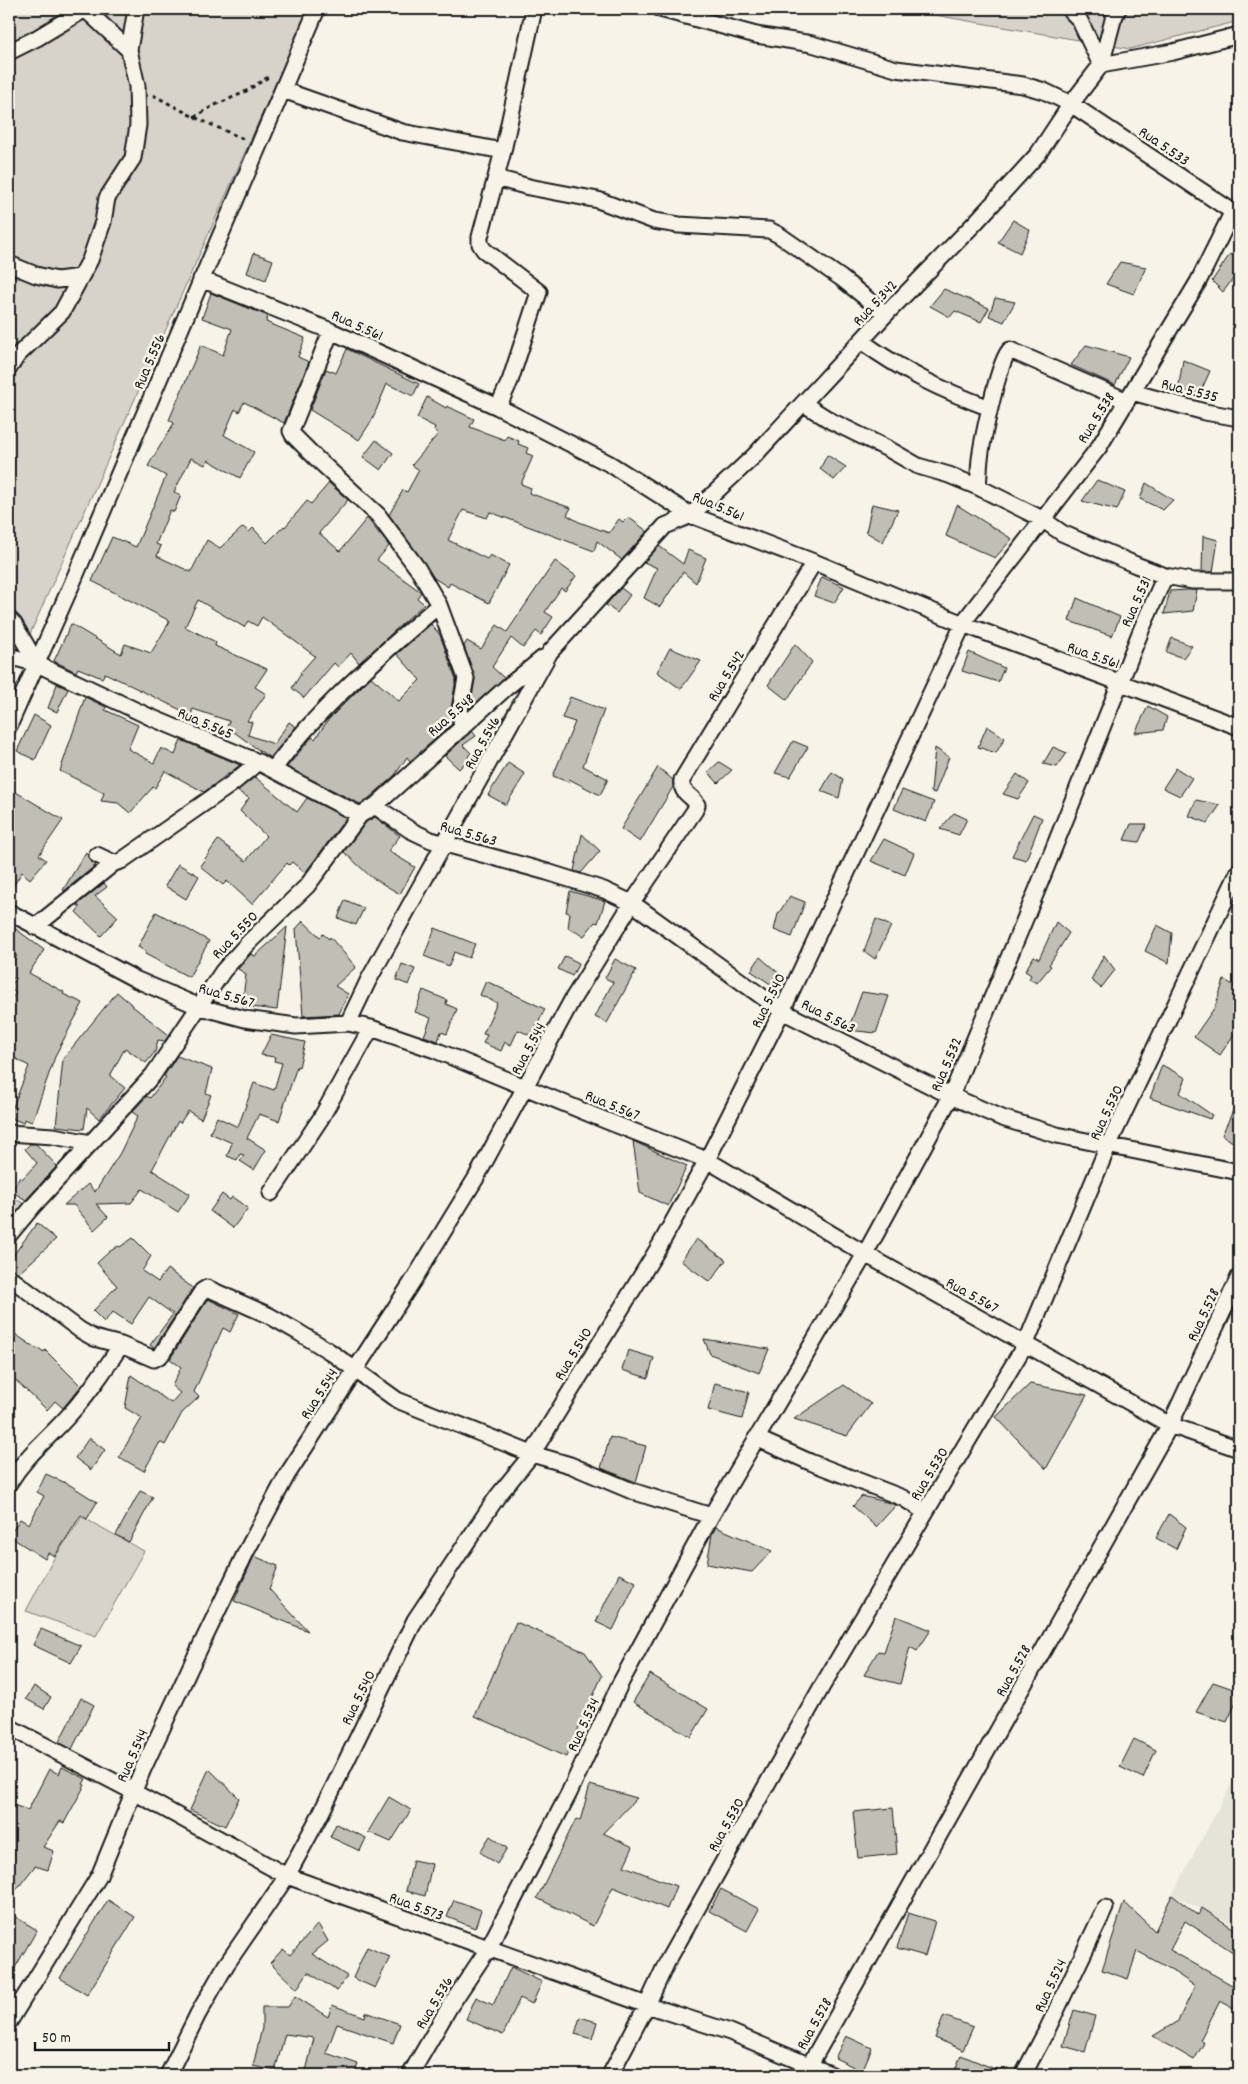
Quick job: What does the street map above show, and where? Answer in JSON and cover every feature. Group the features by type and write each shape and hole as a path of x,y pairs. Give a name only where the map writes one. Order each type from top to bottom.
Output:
{"street":[{"path":"9,52 37,38 85,9 129,50"},
{"path":"9,368 17,356 62,312 90,260 108,198 133,158 138,125 137,86 129,50 136,9"},
{"name":"Rua 5.556","path":"9,726 317,9"},
{"path":"498,407 510,381 539,296 536,289 484,250 480,244 480,237 503,152 534,9"},
{"name":"Rua 5.533","path":"660,9 756,35 812,44 896,69 1023,85 1044,91 1071,104 1236,214"},
{"path":"1069,9 1079,19 1101,65"},
{"path":"1101,65 1113,20 1118,9"},
{"path":"1101,65 1173,52 1239,35"},
{"name":"Rua 5.342","path":"691,515 754,456 804,404 886,314 975,223 1038,154 1071,104 1101,65"},
{"path":"283,90 402,132 503,152"},
{"path":"496,178 529,187 598,200 654,221 679,225 769,230 780,235 841,278 886,314"},
{"name":"Rua 5.538","path":"963,624 1099,447 1198,282 1236,214"},
{"path":"9,264 36,275 57,280 81,276"},
{"name":"Rua 5.561","path":"201,279 331,331 498,407 610,464 691,515 814,562 963,624 1239,727"},
{"path":"331,331 291,431 315,457 378,515 418,569 439,605 466,678 460,711 462,728"},
{"path":"861,341 903,370 924,381 990,408 980,458 978,487"},
{"name":"Rua 5.535","path":"990,408 998,375 1007,352 1010,350 1129,396 1239,418"},
{"path":"804,404 831,421 918,466 949,475 978,487 1042,519 1062,533 1165,576"},
{"name":"Rua 5.546","path":"348,1023 368,981 550,652 665,526 691,515"},
{"name":"Rua 5.542","path":"697,805 684,791 681,786 682,780 814,562"},
{"name":"Rua 5.531","path":"1120,682 1165,576 1193,581 1239,581"},
{"path":"273,770 290,747 320,714 439,605"},
{"path":"9,619 14,624 37,664"},
{"name":"Rua 5.540","path":"168,2075 198,2014 226,1965 287,1876 320,1815 415,1620 497,1497 532,1454 659,1247 707,1160 782,1011 963,624"},
{"name":"Rua 5.548","path":"376,806 507,687 550,652"},
{"name":"Rua 5.565","path":"9,656 37,664 150,717 258,762 360,814"},
{"name":"Rua 5.532","path":"756,1438 865,1254 951,1096 1037,890 1120,682"},
{"path":"35,927 114,863 233,783 258,762"},
{"name":"Rua 5.544","path":"9,2022 99,1876 134,1792 246,1552 287,1476 416,1276 476,1178 572,1000 632,903 697,805"},
{"name":"Rua 5.563","path":"376,806 410,830 430,840 548,872 604,890 632,903 782,1011 951,1096 1002,1118 1057,1135 1239,1172"},
{"name":"Rua 5.550","path":"9,1235 153,1074 223,971 248,943 307,886 360,814 376,806"},
{"path":"97,855 114,863"},
{"name":"Rua 5.530","path":"610,2075 647,2005 667,1962 821,1688 1026,1344 1108,1146 1239,871"},
{"name":"Rua 5.567","path":"9,912 137,980 200,1006 244,1020 296,1026 348,1023 371,1028 435,1050 707,1160 865,1254 1170,1425 1239,1450"},
{"path":"271,1193 321,1118 371,1028"},
{"path":"9,1132 53,1136 91,1143"},
{"name":"Rua 5.528","path":"806,2071 1170,1425 1239,1276"},
{"path":"9,1277 80,1330 94,1338 121,1345 154,1359 166,1348 202,1291 207,1288 268,1315 329,1351 397,1400 532,1454 570,1465 632,1491 710,1516"},
{"path":"9,1483 32,1451 69,1415 94,1386 121,1345"},
{"path":"756,1438 810,1462 903,1498 925,1512"},
{"name":"Rua 5.534","path":"488,1949 569,1793 620,1682 710,1516 756,1438"},
{"name":"Rua 5.573","path":"9,1727 134,1792 287,1876 647,2005 730,2032 806,2071 832,2075"},
{"name":"Rua 5.524","path":"1023,2075 1047,2030 1105,1908"},
{"name":"Rua 5.536","path":"410,2075 450,2006 488,1949"}],"path":[{"path":"194,117 243,94 294,63"},
{"path":"137,86 194,117 258,146"}],"shaded area":[{"path":"9,9 309,9 9,681"},
{"path":"900,9 1239,9 1239,21 1130,49"},
{"path":"9,1196 27,1205 9,1228"},
{"path":"82,1517 144,1551 96,1636 26,1611 53,1560"},
{"path":"1239,1770 1239,1927 1172,1895"}],"building":[{"path":"1013,220 1030,230 1020,253 998,242"},
{"path":"254,253 273,260 266,280 247,273"},
{"path":"1230,254 1239,260 1239,271 1223,292 1212,281"},
{"path":"1120,262 1146,267 1134,294 1106,284"},
{"path":"944,289 989,308 981,322 955,311 950,317 930,306"},
{"path":"211,293 268,316 266,322 305,338 298,357 309,362 284,423 244,402 239,412 235,409 224,435 254,452 240,478 208,460 205,465 191,458 174,492 181,495 174,512 170,510 156,544 161,546 157,556 191,572 207,540 220,548 243,527 249,532 253,528 267,543 285,527 307,501 311,504 329,483 348,500 319,533 340,551 367,518 389,546 377,560 421,592 417,598 424,604 359,663 351,653 338,667 334,663 304,698 292,688 300,673 315,656 262,617 257,626 248,621 244,627 198,600 185,627 216,642 215,646 267,669 255,687 266,694 247,721 252,722 248,735 274,744 289,722 296,727 270,758 227,727 229,721 193,709 191,715 105,673 102,678 78,668 76,672 54,661 71,624 121,654 125,644 151,653 170,621 92,581 112,537 136,547 166,476 148,466 174,423 169,420 201,345 223,355 232,329 202,318"},
{"path":"995,298 1015,302 1004,322 989,316"},
{"path":"359,322 379,333 375,341 355,332"},
{"path":"1086,345 1129,357 1115,385 1071,365"},
{"path":"347,349 419,384 413,396 387,384 372,420 359,440 310,410 326,369 336,373"},
{"path":"1183,360 1210,371 1200,393 1178,390"},
{"path":"427,397 446,408 447,406 474,419 470,427 505,440 507,436 519,441 518,444 528,448 526,453 533,456 521,484 531,488 529,493 571,508 567,515 579,522 609,533 619,519 623,522 628,517 647,531 622,560 597,541 594,551 490,512 487,518 463,510 448,540 487,559 490,555 509,565 489,603 450,583 448,587 434,578 389,515 403,490 407,492 419,470 412,465 438,434 434,430 435,427 417,418"},
{"path":"376,440 393,453 381,470 363,457"},
{"path":"827,455 846,467 834,480 820,469"},
{"path":"1097,480 1125,492 1117,510 1082,501"},
{"path":"1146,483 1173,500 1163,510 1140,499"},
{"path":"872,504 898,510 883,542 866,532"},
{"path":"957,505 1012,539 995,558 946,536"},
{"path":"1203,536 1218,540 1213,572 1202,572"},
{"path":"659,546 683,564 688,550 706,558 696,583 683,572 660,607 644,598 657,568 644,562"},
{"path":"555,561 576,576 565,591 561,588 545,612 553,617 541,635 536,631 523,648 511,638 492,667 504,678 470,708 475,679 464,646 467,641 481,649 497,625 507,632"},
{"path":"822,577 844,587 834,603 814,596"},
{"path":"621,588 630,595 617,613 606,605"},
{"path":"1197,590 1193,611 1164,614 1170,591"},
{"path":"1077,598 1120,617 1112,636 1069,621"},
{"path":"431,624 440,635 456,679 451,709 452,724 410,761 407,757 395,775 360,804 287,767 312,737 315,739 329,719 371,677 399,701 420,680 397,654"},
{"path":"1172,638 1192,646 1183,658 1166,652"},
{"path":"795,644 812,662 787,700 768,685"},
{"path":"670,648 701,661 681,689 657,672"},
{"path":"969,652 1004,668 998,682 962,671"},
{"path":"57,684 68,689 57,712 48,708"},
{"path":"85,697 106,707 105,710 138,725 128,749 154,763 161,748 175,755 181,740 240,765 204,792 165,771 155,788 153,787 130,813 118,803 101,801 104,793 60,771"},
{"path":"570,697 604,710 583,766 608,779 600,795 569,779 568,782 553,776 575,722 562,718"},
{"path":"1148,706 1167,717 1163,730 1135,733"},
{"path":"34,715 51,725 35,760 17,751"},
{"path":"987,726 1005,738 996,753 978,747"},
{"path":"472,731 476,736 463,745 471,753 468,756 470,758 459,769 445,756"},
{"path":"793,741 808,747 790,777 775,773"},
{"path":"1053,747 1067,753 1057,767 1043,764"},
{"path":"935,748 949,757 935,793 931,792"},
{"path":"719,762 732,770 718,783 708,772"},
{"path":"508,763 525,774 506,805 488,795"},
{"path":"658,767 673,780 673,787 640,842 621,829"},
{"path":"1176,768 1192,778 1180,796 1163,788"},
{"path":"832,772 843,779 839,798 821,791"},
{"path":"1017,774 1029,783 1018,799 1003,794"},
{"path":"255,777 297,812 307,798 346,818 305,873 292,862 289,865 287,863 252,904 227,881 223,885 200,866 218,840 246,861 266,836 240,811 249,798 237,791"},
{"path":"9,788 63,820 39,855 46,860 30,879 22,872 9,893"},
{"path":"902,790 934,802 926,822 894,809"},
{"path":"1196,800 1220,805 1208,823 1189,816"},
{"path":"954,813 967,819 959,835 940,829"},
{"path":"1033,814 1042,818 1026,860 1012,856"},
{"path":"375,817 400,836 388,851 415,867 400,894 371,877 344,852 366,822"},
{"path":"1131,824 1147,824 1139,842 1124,840"},
{"path":"582,834 600,851 581,873 574,871"},
{"path":"884,839 914,853 905,875 871,861"},
{"path":"86,852 90,861 96,865 64,891 63,890"},
{"path":"178,864 199,876 186,899 165,886"},
{"path":"104,883 107,887 95,896 118,917 101,936 76,912 80,907 77,905"},
{"path":"570,891 605,901 598,923 595,922 584,936 568,928 570,913 566,912"},
{"path":"790,896 805,902 792,937 774,930 778,914"},
{"path":"345,900 364,908 356,925 338,918"},
{"path":"156,912 209,941 189,977 145,954 146,952 138,947"},
{"path":"876,919 891,926 875,959 864,951"},
{"path":"303,921 320,937 323,934 329,939 330,937 356,967 335,986 348,994 339,1014 303,1016 296,929"},
{"path":"1056,922 1069,933 1049,965 1051,966 1037,983 1029,979 1031,975 1025,971 1034,956 1039,959"},
{"path":"9,924 44,950 29,973 64,992 63,994 83,1003 56,1054 32,1122 24,1119 23,1123 9,1117 29,1066 9,1055 9,1002 16,993 9,988 15,980 9,975 9,967 17,956 9,951"},
{"path":"1157,925 1172,933 1169,963 1145,951"},
{"path":"287,927 277,1010 242,1006 246,974 238,969 251,954 255,956"},
{"path":"435,928 475,944 469,958 454,952 449,966 424,956"},
{"path":"1104,955 1115,970 1101,988 1091,980"},
{"path":"565,956 579,963 572,976 558,969"},
{"path":"760,957 783,977 778,989 751,971"},
{"path":"615,959 636,970 607,1023 595,1017 613,982 605,978"},
{"path":"402,964 415,969 409,985 396,980"},
{"path":"1224,980 1239,988 1239,1027 1220,1055 1194,1037 1215,1007"},
{"path":"486,981 545,1009 532,1036 518,1030 511,1045 505,1042 501,1051 483,1043 487,1035 483,1034 497,1003 480,995"},
{"path":"423,990 447,1000 446,1004 457,1009 447,1034 441,1032 438,1041 424,1036 431,1018 415,1012"},
{"path":"117,992 169,1035 165,1041 158,1040 155,1052 146,1063 125,1048 110,1076 125,1088 99,1119 87,1108 84,1129 56,1126 63,1059"},
{"path":"862,992 889,996 876,1033 848,1030"},
{"path":"271,1035 305,1042 299,1067 297,1066 279,1121 259,1114 247,1138 266,1150 254,1170 240,1161 244,1155 240,1154 237,1160 227,1156 232,1143 210,1133 217,1117 238,1127 254,1083 274,1090 282,1063 274,1061 275,1057 261,1055"},
{"path":"177,1056 212,1069 206,1093 211,1095 201,1119 188,1111 180,1123 178,1121 152,1170 190,1194 178,1212 142,1189 131,1203 96,1204 108,1217 94,1230 74,1205 64,1205 88,1184 95,1192 120,1153 138,1116 132,1112 147,1096 150,1098 166,1077 164,1076"},
{"path":"1162,1065 1186,1078 1180,1093 1212,1115 1210,1119 1150,1098"},
{"path":"1239,1097 1239,1146 1222,1135"},
{"path":"633,1141 687,1166 668,1206 640,1193"},
{"path":"30,1144 36,1144 57,1166 26,1200 11,1191 20,1177 22,1179 37,1163 25,1149"},
{"path":"222,1194 230,1200 232,1197 248,1208 233,1228 210,1211"},
{"path":"37,1223 56,1239 19,1273 9,1268 9,1261"},
{"path":"133,1238 151,1256 142,1271 158,1282 167,1269 193,1288 154,1348 150,1345 173,1314 149,1297 131,1324 113,1312 104,1322 93,1311 117,1286 97,1263 109,1252"},
{"path":"696,1239 726,1260 710,1282 681,1261"},
{"path":"208,1299 239,1314 230,1332 223,1328 194,1392 199,1397 182,1413 165,1445 160,1442 144,1471 119,1457 142,1418 125,1408 131,1375 171,1403 180,1393 172,1386 181,1367 170,1359"},
{"path":"9,1330 37,1349 44,1352 45,1350 81,1386 63,1408 55,1401 47,1410 9,1374"},
{"path":"704,1339 769,1349 759,1373 710,1354"},
{"path":"628,1350 654,1358 648,1378 622,1370"},
{"path":"715,1383 749,1392 742,1419 708,1410"},
{"path":"1030,1384 1087,1395 1046,1469 996,1417"},
{"path":"844,1385 871,1404 847,1436 794,1419"},
{"path":"610,1437 646,1446 636,1482 601,1468"},
{"path":"89,1438 105,1450 91,1470 75,1458"},
{"path":"46,1474 70,1485 97,1502 87,1519 81,1515 55,1556 48,1553 45,1559 9,1536 20,1519 29,1524 44,1496 37,1492"},
{"path":"140,1491 153,1497 129,1542 116,1535"},
{"path":"862,1496 896,1505 876,1527 853,1506"},
{"path":"1169,1514 1186,1527 1176,1549 1156,1538"},
{"path":"716,1527 772,1551 752,1572 707,1564 712,1534"},
{"path":"254,1556 278,1566 269,1589 308,1631 234,1601"},
{"path":"619,1574 636,1582 613,1630 596,1622"},
{"path":"896,1616 931,1630 917,1651 910,1647 900,1684 864,1675 878,1651 884,1652"},
{"path":"516,1622 585,1652 602,1676 566,1757 475,1716"},
{"path":"41,1629 81,1646 71,1663 33,1645"},
{"path":"650,1674 708,1709 691,1737 633,1702"},
{"path":"1213,1682 1239,1691 1239,1696 1227,1722 1196,1712"},
{"path":"34,1686 51,1697 44,1709 26,1699"},
{"path":"81,1698 94,1705 72,1749 59,1742"},
{"path":"1134,1739 1156,1750 1143,1778 1120,1767"},
{"path":"62,1767 86,1779 83,1784 85,1785 64,1823 60,1821 43,1847 54,1851 48,1870 35,1866 9,1899 9,1821 13,1805 28,1810 49,1769 59,1774"},
{"path":"209,1769 239,1798 225,1826 190,1810"},
{"path":"590,1785 637,1798 603,1833 633,1847 624,1866 676,1886 667,1909 613,1887 593,1926 537,1898 576,1819 580,1821"},
{"path":"389,1797 411,1810 391,1842 368,1832"},
{"path":"893,1808 897,1854 858,1858 853,1812"},
{"path":"336,1824 366,1838 360,1851 330,1837"},
{"path":"490,1836 507,1848 497,1864 480,1852"},
{"path":"413,1860 432,1864 425,1896 406,1891"},
{"path":"721,1889 759,1909 747,1931 709,1911"},
{"path":"1172,1895 1198,1915 1202,1908 1239,1932 1239,1956 1185,1921 1170,1950 1239,1989 1239,2011 1220,2001 1200,2040 1204,2043 1194,2060 1153,2036 1178,2021 1195,1986 1174,1971 1137,1951 1128,1979 1102,1970 1124,1902 1155,1931"},
{"path":"108,1900 135,1917 87,1995 60,1978"},
{"path":"454,1900 481,1910 475,1928 447,1917"},
{"path":"9,1913 37,1930 9,1978"},
{"path":"908,1913 935,1921 925,1956 897,1948"},
{"path":"318,1924 328,1941 312,1954 347,1976 337,1991 308,1972 297,1989 270,1963 283,1949 290,1955"},
{"path":"367,1947 390,1957 375,1988 353,1978"},
{"path":"511,1967 542,1982 532,2004 520,1998 503,2035 466,2019 476,1997 493,2005"},
{"path":"295,1996 328,2017 332,2005 365,2017 366,2012 400,2024 393,2043 337,2024 326,2053 358,2064 354,2075 305,2075 314,2038 285,2034 275,2071 253,2066 262,2028 262,2007 288,2007"},
{"path":"1074,2010 1095,2016 1085,2052 1063,2046"},
{"path":"944,2016 973,2027 963,2050 935,2038"},
{"path":"580,2017 597,2022 592,2039 575,2034"},
{"path":"846,2036 872,2048 862,2071 835,2058"},
{"path":"961,2055 1009,2075 953,2075"}]}
